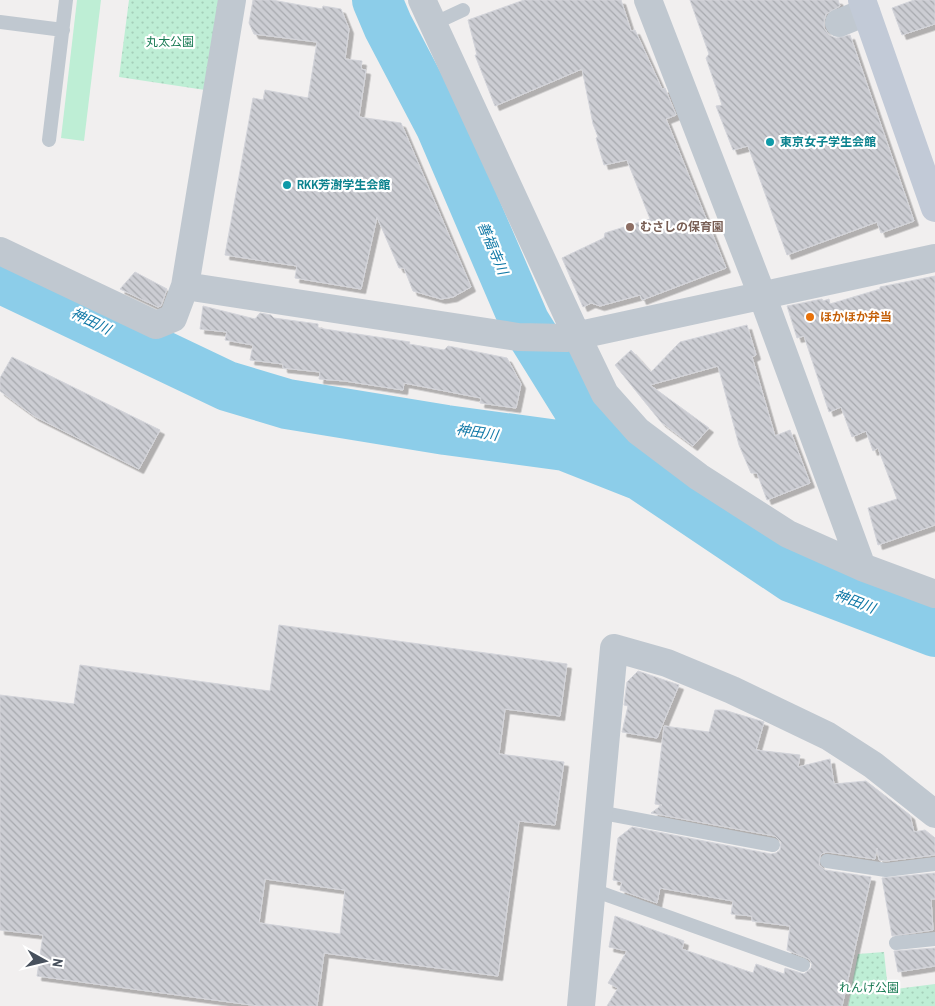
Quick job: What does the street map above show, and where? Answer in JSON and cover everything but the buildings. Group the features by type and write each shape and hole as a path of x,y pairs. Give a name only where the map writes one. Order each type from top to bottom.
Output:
{"street":[{"path":"0,252 156,325 173,318 185,286 232,0"},
{"path":"648,0 762,295 862,567"},
{"path":"839,23 864,6 935,208"},
{"path":"428,12 571,337 605,394 638,431 699,478 788,534 862,567 935,594"},
{"path":"185,286 518,337 571,337 935,258"},
{"path":"581,1006 614,648 667,663 724,687 828,736 873,765 935,814"}],"lane":[{"path":"49,140 66,0"},
{"path":"428,12 463,10"},
{"path":"0,22 63,30"},
{"path":"598,812 773,845"},
{"path":"827,861 886,870 935,864"},
{"path":"592,890 803,965"},
{"path":"896,943 935,939"}],"green space":[{"path":"77,0 101,0 84,141 61,138"},
{"name":"丸太公園","path":"129,0 220,0 205,90 119,77"},
{"name":"れんげ公園","path":"884,952 888,990 935,984 935,1006 848,1006 858,954"}],"waterway":[{"name":"善福寺川","path":"377,0 388,26 440,125 525,323 586,421 630,465"},
{"name":"神田川","path":"0,278 227,386 287,404 446,430 565,446 641,476 793,578 935,632"}],"place":[{"name":"東京女子学生会館","path":"770,142"},
{"name":"RKK芳澍学生会館","path":"287,185"},
{"name":"むさしの保育園","path":"630,227"},
{"name":"ほかほか弁当","path":"810,317"}]}
